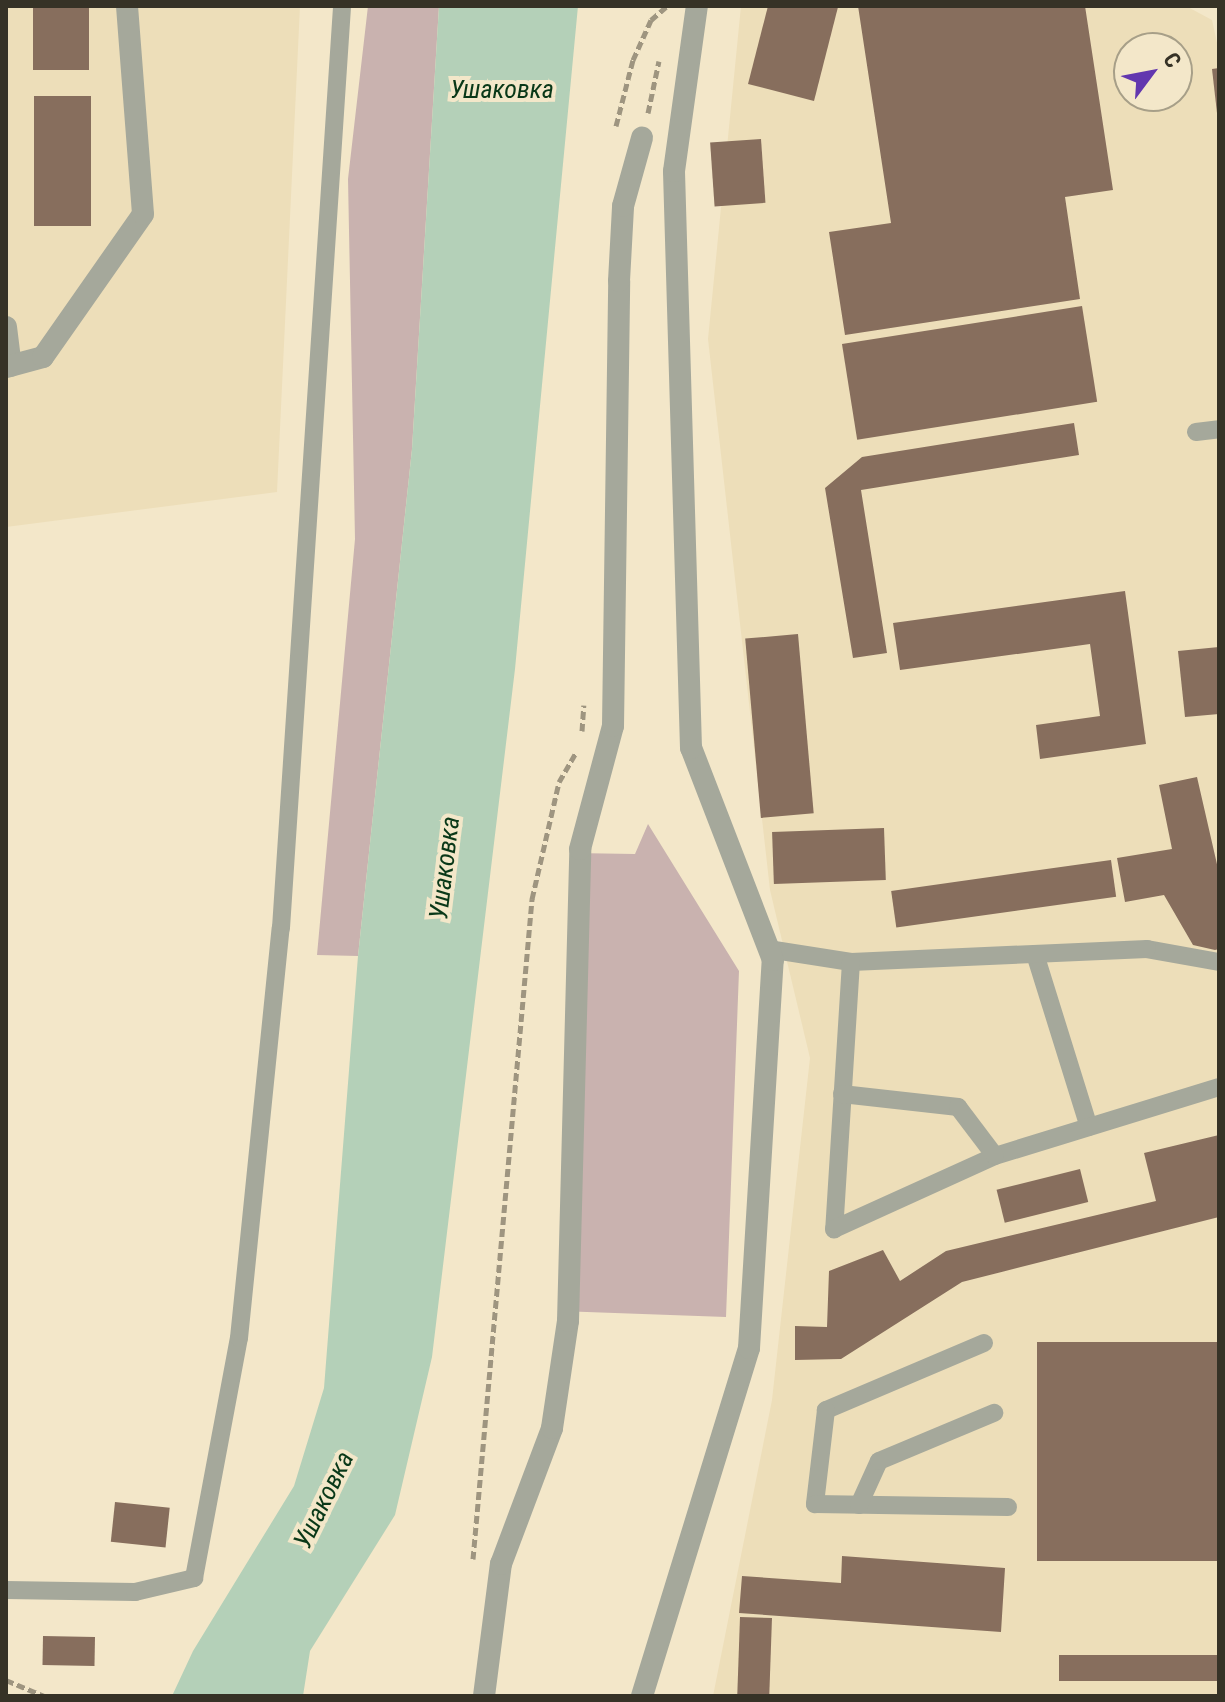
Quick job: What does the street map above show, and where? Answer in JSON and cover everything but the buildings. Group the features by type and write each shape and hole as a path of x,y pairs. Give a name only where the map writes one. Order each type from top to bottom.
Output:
{"street":[{"path":"6,327 8,367 43,357 143,214 127,6"},
{"path":"642,1696 749,1348 773,960 691,748 674,171 697,6"},
{"path":"484,1696 501,1564 552,1428 568,1321 580,849 613,726 619,281 623,206 642,138"}],"lane":[{"path":"6,1590 135,1592 194,1578 239,1338 281,928 342,6"},
{"path":"1196,432 1219,429"},
{"path":"768,949 851,962 1147,949 1219,962"},
{"path":"1035,954 1089,1127"},
{"path":"851,962 834,1229 995,1156 1219,1087"},
{"path":"842,1094 958,1107 995,1156"},
{"path":"984,1343 826,1410 815,1504 1008,1507"},
{"path":"859,1505 879,1461 994,1413"}],"path":[{"path":"668,21 669,6"},
{"path":"615,132 633,60 651,20 669,6"},
{"path":"642,138 662,50"},
{"path":"472,1573 532,899 559,782 581,743 584,698"},
{"path":"6,1680 44,1696"}],"shaded area":[{"path":"6,6 300,6 277,492 6,527"},
{"path":"368,6 439,6 412,449 358,956 317,955 355,539 348,179"},
{"path":"741,6 1186,6 1212,20 1219,52 1219,1696 713,1696 772,1400 810,1058 770,890 708,339"},
{"path":"648,824 739,971 726,1317 559,1311 573,853 635,854"}],"water":[{"name":"Ушаковка","path":"439,6 578,6 515,669 432,1357 395,1515 310,1651 303,1696 172,1696 193,1651 294,1486 324,1388 358,956 412,449"}]}
